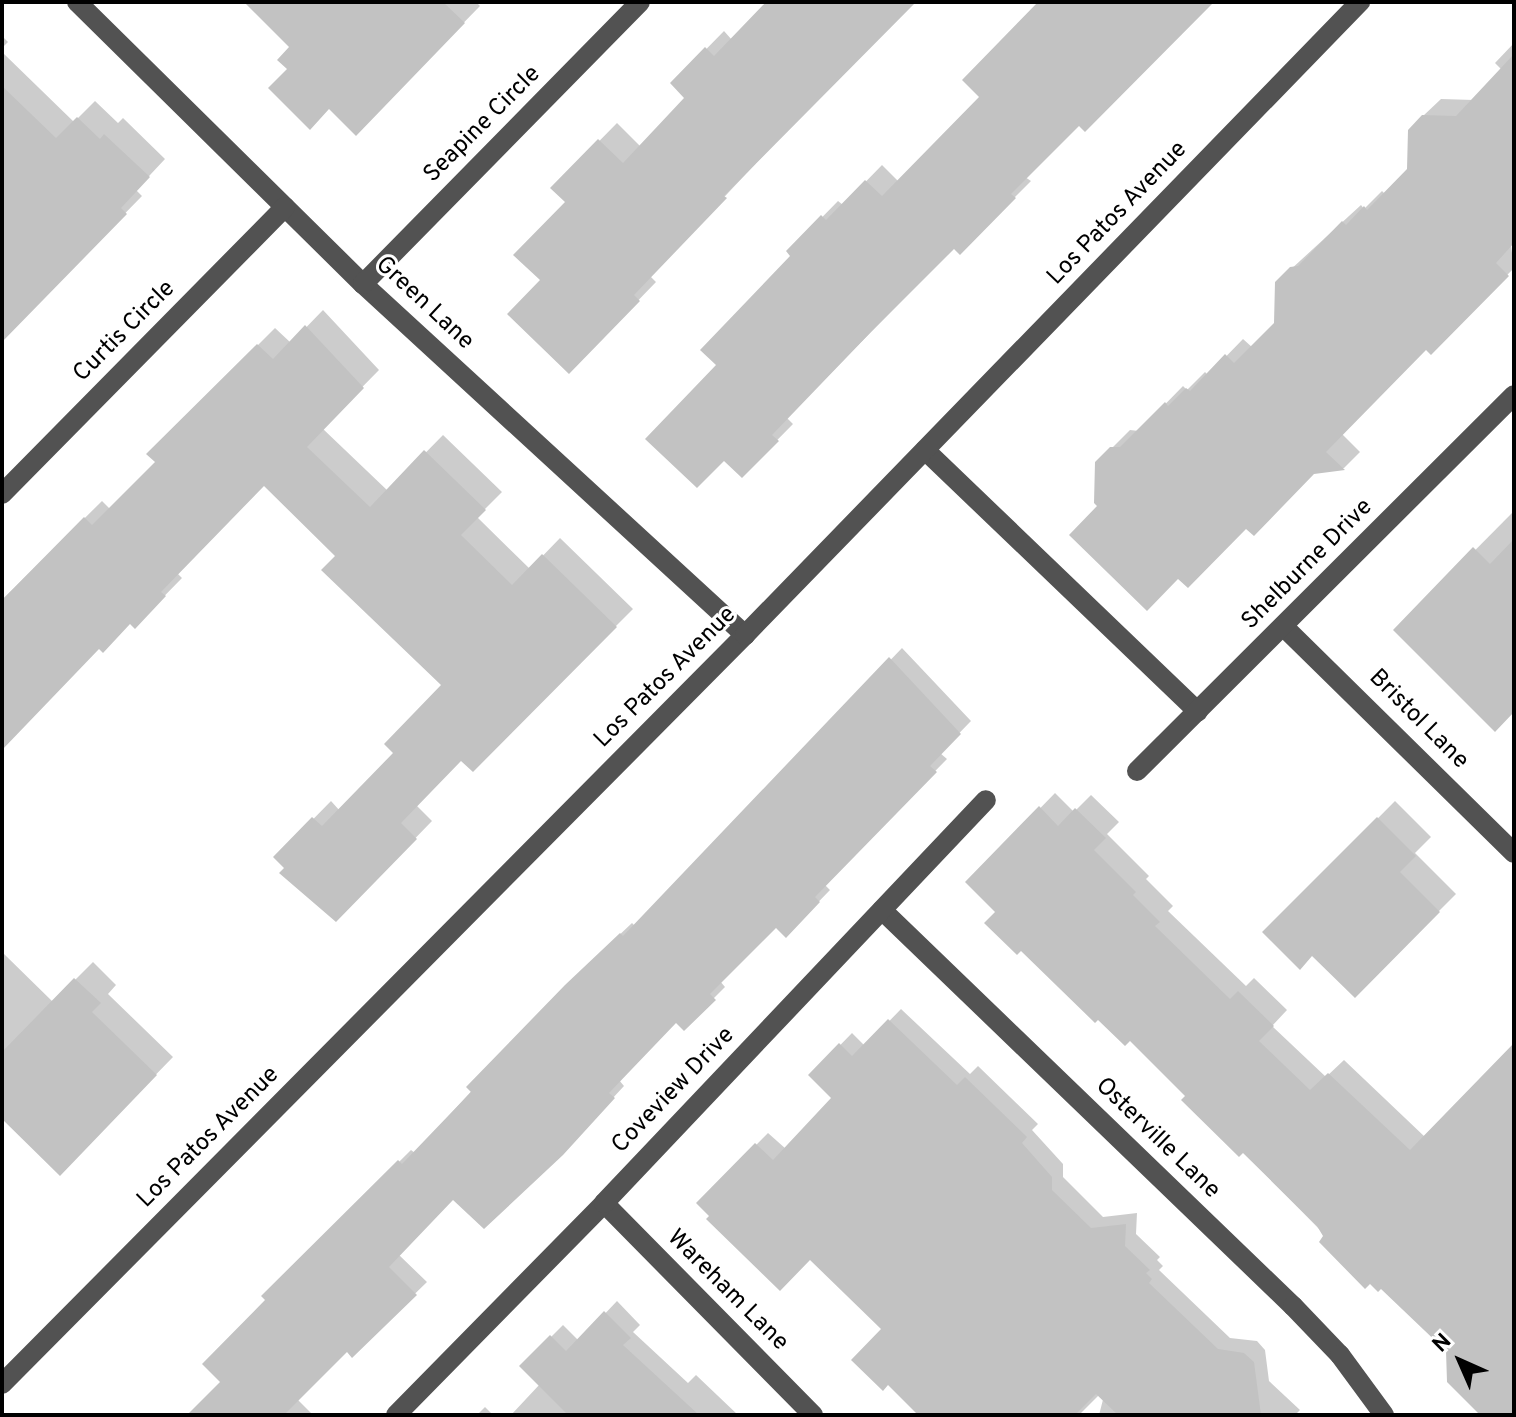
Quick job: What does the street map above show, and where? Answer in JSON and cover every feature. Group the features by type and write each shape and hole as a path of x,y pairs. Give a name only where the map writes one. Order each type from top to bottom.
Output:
{"street":[{"name":"Green Lane","path":"77,2 363,284 745,635"},
{"name":"Seapine Circle","path":"363,284 640,2"},
{"name":"Los Patos Avenue","path":"2,1384 745,635 1360,2"},
{"name":"Curtis Circle","path":"2,494 285,207"},
{"name":"Shelburne Drive","path":"1137,771 1514,395"},
{"path":"925,450 1198,712"},
{"name":"Bristol Lane","path":"1283,626 1514,853"},
{"name":"Coveview Drive","path":"396,1415 604,1203 986,800"},
{"name":"Osterville Lane","path":"882,910 1293,1306 1340,1355 1384,1415"},
{"name":"Wareham Lane","path":"604,1203 813,1415"}],"building":[{"path":"244,2 443,2 465,23 356,136 329,109 310,130 268,88 287,69 277,60 289,47"},
{"path":"766,2 916,2 724,196 727,198 634,295 640,301 569,374 507,314 540,280 513,255 565,202 550,188 598,139 623,163 684,98 670,83 705,47 714,56"},
{"path":"1038,2 1214,2 1085,132 1079,126 1011,194 1016,198 960,255 954,249 870,333 772,435 779,441 742,478 724,461 697,488 645,439 716,365 700,350 790,256 786,251 821,215 826,220 865,180 882,196 979,97 962,80"},
{"path":"1514,54 1514,243 1496,263 1509,276 1431,355 1426,350 1326,452 1345,470 1314,474 1254,536 1246,529 1188,588 1178,579 1147,611 1069,535 1097,506 1094,503 1095,462 1110,447 1120,447 1165,402 1168,406 1186,388 1190,391 1225,354 1234,363 1274,323 1275,282 1290,267 1298,266 1342,221 1346,225 1364,206 1367,210 1407,169 1408,130 1422,115 1456,116"},
{"path":"2,86 56,138 77,117 100,139 104,134 150,177 121,208 127,214 2,342"},
{"path":"305,325 364,388 307,447 370,507 424,450 486,510 461,535 512,585 542,554 617,627 473,772 461,761 401,823 417,839 336,922 279,873 284,868 273,857 312,817 322,826 393,753 384,744 441,685 321,570 335,556 264,486 161,592 166,596 135,629 130,624 103,653 99,649 2,750 2,600 84,517 92,525 155,462 146,454 257,344 273,359"},
{"path":"1514,539 1514,712 1495,732 1393,630 1473,547 1490,564"},
{"path":"889,657 961,734 930,766 937,772 815,897 820,902 786,938 776,928 710,994 716,1000 684,1031 676,1023 609,1093 615,1098 563,1155 484,1229 453,1200 389,1267 417,1295 352,1358 347,1352 284,1415 187,1415 220,1382 202,1364 265,1300 261,1296 398,1160 402,1164 471,1092 466,1087 565,985 620,933 623,936"},
{"path":"1039,806 1058,826 1075,808 1106,838 1094,850 1136,892 1133,895 1160,922 1155,926 1230,999 1238,991 1274,1026 1259,1041 1310,1090 1328,1073 1410,1150 1514,1043 1514,1415 1480,1415 1447,1382 1446,1351 1381,1289 1378,1292 1370,1284 1365,1289 1319,1242 1323,1236 1317,1226 1243,1153 1239,1157 1181,1100 1185,1096 1130,1041 1125,1046 1098,1020 1095,1023 1021,951 1017,955 984,923 995,912 965,882"},
{"path":"1377,817 1416,856 1400,872 1440,912 1355,998 1312,956 1300,970 1262,932"},
{"path":"74,978 101,1003 92,1012 157,1075 60,1176 2,1119 2,1052"},
{"path":"888,1019 957,1085 965,1077 1027,1137 1022,1143 1052,1177 1052,1190 1091,1228 1126,1224 1125,1246 1150,1270 1146,1273 1152,1279 1149,1283 1218,1349 1244,1353 1254,1362 1261,1415 1118,1415 1096,1394 1075,1415 918,1415 888,1385 883,1391 851,1360 881,1329 810,1260 780,1291 706,1219 709,1216 696,1203 755,1143 773,1160 831,1098 808,1075 839,1043 852,1056"},
{"path":"604,1311 631,1338 623,1345 699,1415 568,1415 519,1366 550,1335 566,1351"}]}
